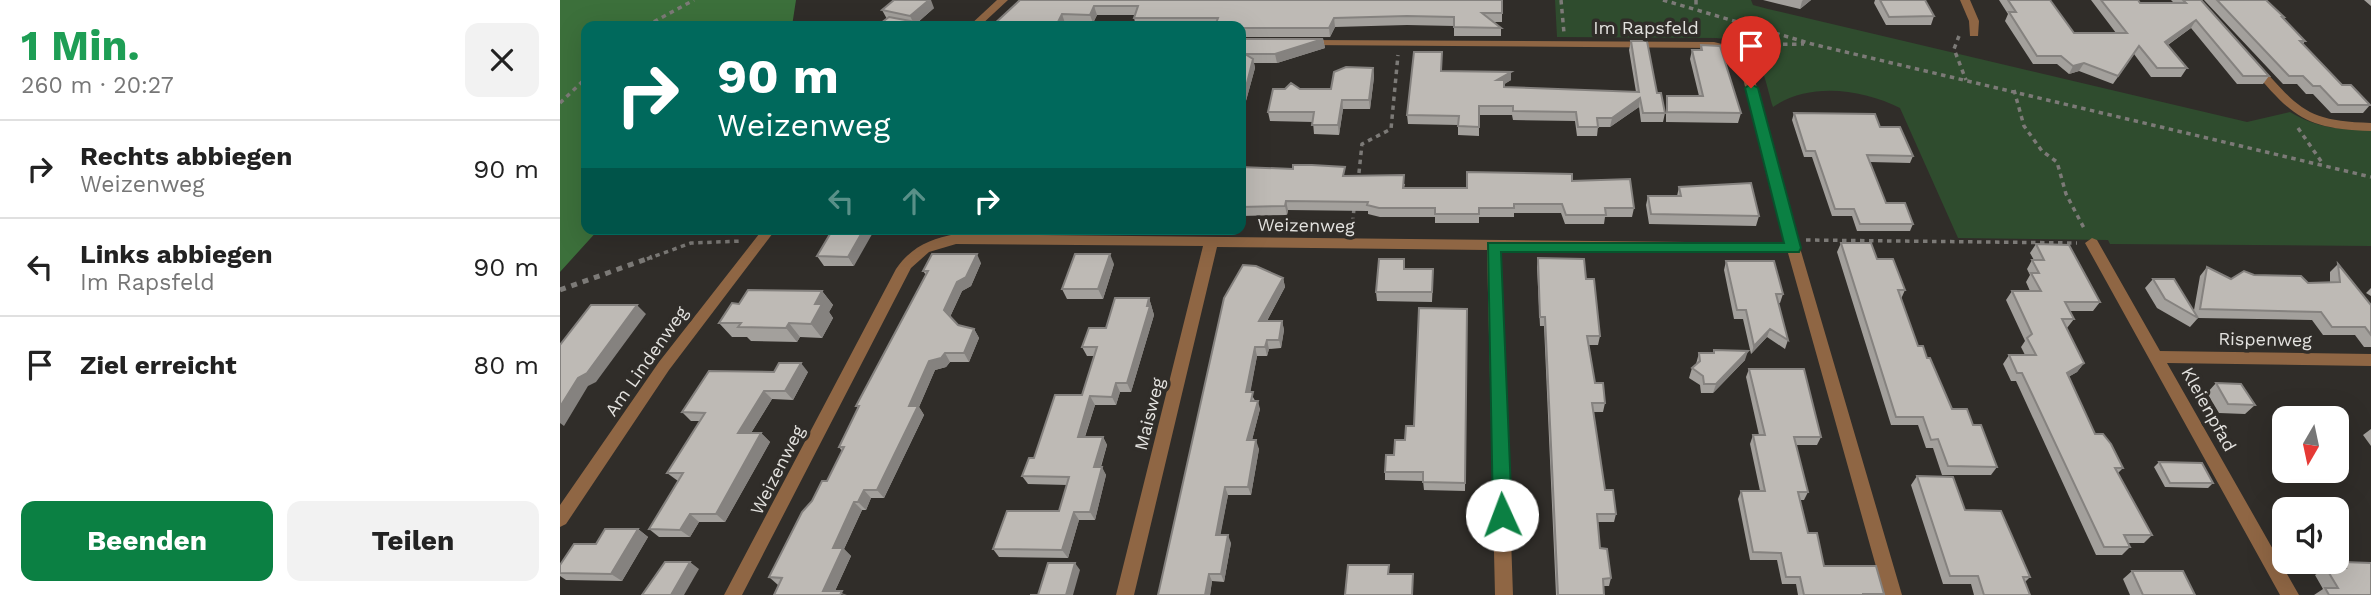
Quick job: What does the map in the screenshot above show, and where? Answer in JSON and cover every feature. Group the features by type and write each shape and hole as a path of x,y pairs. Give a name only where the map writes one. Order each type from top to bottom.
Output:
{"street":[{"path":"980,21 1003,0"},
{"path":"1965,0 1974,21 1974,34"},
{"name":"Im Rapsfeld","path":"1294,43 1714,45 1734,50"},
{"path":"1734,50 1744,62 1792,244 1893,595"},
{"path":"2249,61 2302,116 2325,125 2371,127"},
{"name":"Am Lindenweg","path":"560,519 664,366 764,235"},
{"name":"Weizenweg","path":"733,595 901,273 920,249 956,239 1494,247 1792,244"},
{"name":"Maisweg","path":"1125,595 1211,242"},
{"name":"Kleienpfad","path":"2092,243 2159,357 2290,595"},
{"path":"1494,247 1504,595"},
{"name":"Rispenweg","path":"2159,357 2371,360"}],"path":[{"path":"655,21 694,0"},
{"path":"1561,0 1565,44"},
{"path":"1664,0 1812,44 2371,177"},
{"path":"1696,0 1696,9"},
{"path":"1966,80 1954,49 1958,36 1974,34"},
{"path":"1357,186 1362,144 1391,130 1399,43"},
{"path":"1734,50 1758,43 1812,44"},
{"path":"560,103 581,83"},
{"path":"1792,244 2092,243 2071,206 2057,162 2042,151 2024,126 2014,90"},
{"path":"2302,116 2296,123 2324,166"},
{"path":"1350,246 1355,199"},
{"path":"560,290 691,243 725,240 758,242"}],"green space":[{"path":"560,0 796,0 793,21 581,21 581,235 594,235 560,272"},
{"path":"1555,0 1751,0 1753,5 1768,9 2247,122 2290,112 2309,122 2329,127 2371,130 2371,246 2110,244 2108,240 1958,238 1900,108 1869,96 1836,91 1803,94 1773,107 1758,60 1743,46 1716,38 1557,37"}],"building":[{"path":"894,0 929,0 910,16 882,10"},
{"path":"1020,0 1502,0 1502,13 1482,13 1501,28 1454,27 1454,17 1407,16 1334,18 1329,28 1246,28 1246,21 1217,21 1218,18 1134,18 1138,6 1094,6 1090,15 1062,14 1058,21 997,21"},
{"path":"1880,0 1925,0 1934,16 1889,17"},
{"path":"2008,0 2050,0 2074,33 2127,33 2101,0 2186,3 2183,0 2201,0 2269,76 2243,76 2196,20 2165,42 2187,68 2157,68 2139,46 2118,76 2084,63 2073,66 2061,56 2037,56 2009,12 2016,12"},
{"path":"2217,0 2266,0 2342,85 2351,85 2370,105 2338,105 2320,86 2313,86 2303,76 2289,76"},
{"path":"889,17 911,21 884,21"},
{"path":"1246,39 1323,39 1275,54 1246,54"},
{"path":"1631,41 1647,41 1657,93 1661,93 1665,113 1643,113 1640,98 1612,118 1597,118 1598,127 1578,127 1576,112 1513,111 1513,106 1479,106 1479,127 1458,126 1459,116 1407,115 1414,52 1442,52 1441,71 1511,72 1497,80 1504,80 1504,87 1639,92"},
{"path":"1701,45 1720,46 1741,113 1667,112 1667,96 1703,96 1692,50 1702,50"},
{"path":"1246,55 1253,59 1246,87"},
{"path":"1346,67 1373,68 1369,100 1342,100 1338,125 1312,125 1314,112 1268,112 1273,89 1285,89 1291,83 1300,89 1331,89 1334,72"},
{"path":"1794,113 1875,114 1880,127 1900,127 1913,156 1867,155 1886,203 1905,203 1913,224 1860,224 1854,209 1835,209 1815,151 1806,151"},
{"path":"1293,165 1312,165 1345,167 1343,176 1404,175 1403,188 1467,188 1467,172 1572,174 1572,181 1630,179 1634,208 1605,208 1606,215 1566,215 1562,204 1514,204 1514,208 1479,208 1479,214 1435,214 1435,208 1379,208 1367,205 1368,202 1286,201 1285,206 1246,207 1246,167 1293,169"},
{"path":"1751,183 1759,216 1651,214 1648,196 1681,196 1679,187"},
{"path":"829,235 861,235 848,257 817,256"},
{"path":"1841,243 1871,243 1877,259 1893,259 1905,290 1898,290 1918,346 1923,346 1927,358 1930,358 1952,409 1967,409 1973,425 1981,425 1997,467 1948,466 1938,439 1931,440 1923,417 1896,417"},
{"path":"2036,244 2069,245 2100,302 2065,302 2074,319 2062,319 2084,363 2067,373 2095,434 2103,434 2111,444 2123,468 2115,468 2152,535 2124,535 2130,547 2104,547 2022,373 2017,373 2009,355 2036,355 2027,338 2032,334 2012,291 2041,291 2031,273 2039,273 2032,260 2044,260"},
{"path":"932,254 977,254 966,277 957,282 944,310 958,325 974,329 964,353 945,353 941,358 929,361 909,406 918,406 877,490 864,490 858,502 854,502 833,548 843,548 823,591 842,591 840,595 774,595 782,578 769,577 802,512 812,501 822,481 827,481 844,447 839,447 859,406 856,406 928,271 923,271"},
{"path":"1075,254 1110,254 1098,289 1062,289"},
{"path":"1538,258 1584,259 1586,279 1594,279 1600,336 1587,336 1595,383 1603,383 1605,403 1592,403 1605,490 1613,490 1616,514 1597,514 1600,548 1607,549 1611,578 1603,579 1604,595 1558,595 1545,317 1540,317"},
{"path":"1379,259 1404,259 1404,269 1433,269 1432,292 1376,292"},
{"path":"1726,261 1774,261 1783,294 1776,294 1788,340 1770,329 1754,346 1746,310 1737,310"},
{"path":"2338,264 2371,305 2371,335 2365,327 2332,327 2321,312 2200,309 2207,267 2231,279 2244,271 2254,275 2301,276 2308,283 2340,282"},
{"path":"1243,265 1256,266 1283,278 1259,321 1282,321 1279,340 1267,340 1265,347 1255,347 1246,392 1253,392 1251,401 1258,401 1247,440 1256,440 1248,487 1225,487 1216,535 1228,535 1221,574 1209,574 1205,595 1158,595 1224,298"},
{"path":"2153,279 2174,279 2198,318 2165,299"},
{"path":"748,290 822,291 815,304 822,304 811,324 789,323 786,328 738,327 741,323 719,323 732,303 739,304"},
{"path":"1115,298 1149,298 1147,306 1150,306 1127,383 1116,383 1112,397 1090,396 1078,437 1103,437 1094,467 1102,467 1090,512 1074,512 1062,550 993,549 1007,511 1059,511 1069,477 1022,476 1029,458 1034,458 1055,395 1082,395 1097,347 1082,347 1089,328 1106,328"},
{"path":"591,305 637,305 587,373 578,378 560,407 560,345"},
{"path":"1419,308 1467,309 1465,483 1423,482 1423,472 1385,472 1386,455 1394,455 1395,440 1405,440 1406,426 1414,426"},
{"path":"1714,350 1748,351 1716,384 1704,384 1703,376 1692,368 1700,361 1699,353 1714,353"},
{"path":"779,363 801,363 785,391 764,391 738,433 761,433 716,514 690,514 680,530 649,529 683,473 667,473 705,413 682,412 709,371 774,372"},
{"path":"1749,369 1804,369 1821,437 1794,437 1808,492 1798,492 1808,533 1817,533 1824,566 1876,566 1884,594 1804,595 1800,577 1786,577 1781,553 1753,552 1741,491 1765,491 1753,435 1765,435"},
{"path":"2216,383 2241,384 2255,405 2228,404"},
{"path":"2159,462 2202,463 2213,483 2170,483"},
{"path":"1917,476 1953,477 1965,510 2001,511 2030,577 2023,577 2030,595 1984,595 1978,576 1950,576"},
{"path":"605,529 638,529 611,574 560,573 560,565 574,544 596,544"},
{"path":"665,562 690,562 671,595 642,595"},
{"path":"2349,562 2371,563 2371,595 2329,595 2325,588 2338,588 2330,574 2349,574"},
{"path":"1048,563 1075,563 1066,595 1038,595"},
{"path":"1348,565 1389,565 1388,574 1413,574 1412,595 1345,595"},
{"path":"2132,571 2183,571 2195,595 2143,595"}],"route":[{"path":"1502,515 1494,247 1793,248 1751,88"}]}
